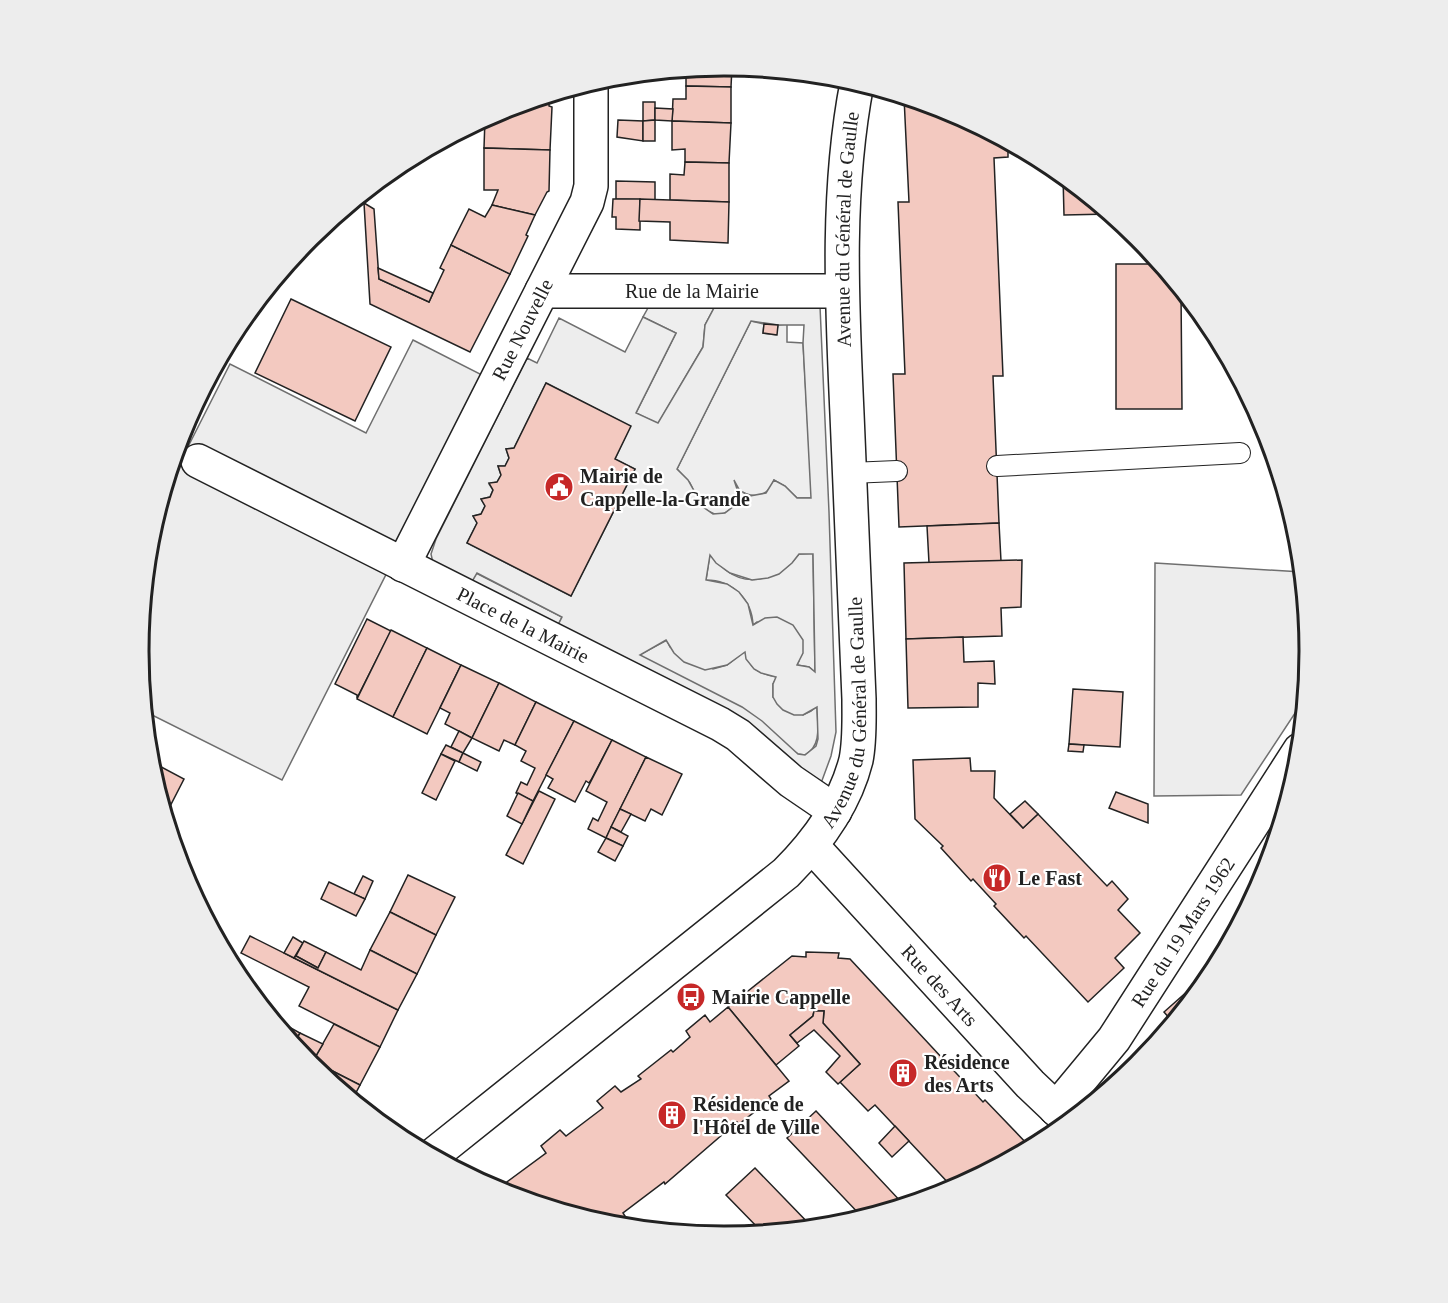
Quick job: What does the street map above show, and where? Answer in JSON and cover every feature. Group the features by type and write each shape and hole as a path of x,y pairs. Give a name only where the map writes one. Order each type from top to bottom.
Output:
{"street":[{"name":"Avenue du Général de Gaulle","path":"439,1151 786,873 812,846 835,812 855,761 858,741 859,699 842,291 843,200 855,92"},
{"name":"Rue Nouvelle","path":"403,565 587,202 591,186 591,93"},
{"name":"Rue de la Mairie","path":"542,291 842,291"},
{"name":"Place de la Mairie","path":"198,462 720,724 738,735 791,781 835,812"},
{"name":"Rue du 19 Mars 1962","path":"1063,1115 1286,772"},
{"name":"Rue des Arts","path":"812,846 1022,1075 1063,1115"}],"lane":[{"path":"997,466 1240,453"},
{"path":"850,473 897,471"}],"shaded area":[{"path":"820,306 836,732 831,756 820,786 556,629 562,617 477,573 470,585 433,563 431,554 436,539 527,358 537,363 559,318 625,352 643,317 676,333 636,413 658,423 703,347 705,325 714,308","holes":["751,321 778,325 804,325 811,498 797,498 785,486 774,480 766,493 750,496 740,491 734,480 738,492 734,506 725,513 713,514 703,507 688,480 677,469","546,383 630,426 615,459 635,469 571,596 467,543 477,523 473,516 481,514 485,506 481,499 490,497 493,490 489,484 497,482 501,475 498,466 505,466 509,458 506,449 514,448","799,554 813,554 815,672 809,667 797,665 803,653 803,640 793,625 777,617 765,618 753,625 748,604 739,592 727,584 706,580 710,555 716,563 730,573 752,580 779,574","666,640 674,653 684,662 705,670 727,665 745,652 746,659 754,669 776,677 773,684 773,697 783,710 794,715 803,715 817,707 818,739 816,746 805,755 798,754 762,721 742,707 640,655"]},
{"path":"648,308 714,308 705,325 703,347 658,424 636,413 676,333 643,317"},
{"path":"751,321 764,324 763,333 776,335 778,325 787,324 787,342 803,343 812,498 797,498 785,486 774,480 768,491 763,494 747,494 737,488 736,500 730,510 714,514 702,506 690,483 677,469"},
{"path":"413,340 486,377 282,780 153,715 150,689 150,614 160,539 186,452 230,364 366,433"},
{"path":"813,553 815,672 809,667 797,665 799,661 757,622 753,625 745,599 732,587 706,580 710,554 724,569 736,576 756,579 776,574 799,554"},
{"path":"1155,563 1293,571 1299,652 1296,712 1241,795 1154,796"},
{"path":"476,573 562,617 556,629 470,585"},
{"path":"667,640 670,647 713,669 727,665 745,651 749,662 756,670 777,677 773,684 773,697 803,715 817,706 818,733 811,751 805,755 798,754 639,655"}],"building":[{"path":"732,76 731,87 686,86 686,78"},
{"path":"686,86 731,87 731,123 672,121 673,99 686,99"},
{"path":"643,102 655,102 655,120 643,121"},
{"path":"549,104 552,107 550,150 484,148 485,129 539,107"},
{"path":"904,106 944,120 1008,152 1008,157 994,158 1003,376 993,376 999,523 899,527 893,374 905,374 898,202 909,202"},
{"path":"655,108 673,109 672,121 655,120"},
{"path":"618,120 643,121 643,141 617,137"},
{"path":"655,120 655,141 643,141 643,121"},
{"path":"672,121 731,123 729,163 685,162 685,149 672,150"},
{"path":"484,148 550,150 549,191 535,215 492,205 498,190 484,190"},
{"path":"685,162 729,163 729,202 670,200 670,174 684,175"},
{"path":"616,181 655,182 655,200 616,199"},
{"path":"1063,187 1097,214 1064,215"},
{"path":"613,199 640,199 640,230 616,229 616,217 612,217"},
{"path":"640,199 729,202 728,243 670,240 670,222 639,221"},
{"path":"364,203 374,209 379,279 429,302 444,270 440,268 451,245 510,274 470,352 370,304"},
{"path":"492,205 535,215 510,274 451,245 469,209 485,217"},
{"path":"1116,264 1149,264 1181,303 1182,409 1116,409"},
{"path":"378,268 433,293 429,302 379,279"},
{"path":"291,299 391,347 355,421 255,373"},
{"path":"764,324 778,325 777,335 763,333"},
{"name":"Mairie de Cappelle-la-Grande","path":"546,383 631,426 615,459 635,469 571,596 467,543 477,523 473,516 481,514 485,506 481,499 490,497 493,490 489,483 497,482 501,475 498,466 505,466 509,458 506,449 514,448"},
{"path":"999,523 1001,561 929,563 927,526"},
{"path":"1022,560 1021,607 1001,608 1002,636 906,639 904,563"},
{"path":"367,619 391,631 357,698 357,695 335,684"},
{"path":"391,630 427,648 393,717 357,699"},
{"path":"963,637 964,662 994,661 995,684 978,683 978,707 908,708 906,639"},
{"path":"427,648 461,665 427,734 393,717"},
{"path":"461,665 499,683 472,738 445,724 450,713 440,708"},
{"path":"499,683 536,702 515,745 504,740 499,751 472,738"},
{"path":"1073,689 1123,692 1120,747 1069,744"},
{"path":"536,702 574,721 533,801 516,793 521,782 527,785 535,768 521,761 526,751 515,745"},
{"path":"574,721 612,740 591,780 589,783 586,781 575,802 548,788 553,779 546,775"},
{"path":"459,731 472,738 463,753 451,747"},
{"path":"612,740 646,757 606,838 588,829 593,818 598,821 607,802 586,791"},
{"path":"1069,744 1084,745 1083,752 1068,751"},
{"path":"446,745 463,753 459,762 441,754"},
{"path":"463,753 481,762 477,771 459,762"},
{"path":"441,754 455,761 436,800 422,793"},
{"path":"646,757 682,774 662,815 651,809 645,821 620,809"},
{"path":"970,758 971,771 995,771 994,798 1023,828 1038,814 1107,886 1112,881 1128,899 1118,910 1140,933 1115,958 1124,968 1088,1002 1026,936 1024,938 973,879 971,881 941,848 943,846 915,819 913,760"},
{"path":"161,767 184,779 171,805"},
{"path":"539,791 555,799 523,864 506,855"},
{"path":"1116,792 1148,804 1148,823 1109,808"},
{"path":"518,793 533,801 522,824 507,816"},
{"path":"1025,801 1038,814 1023,828 1010,814"},
{"path":"620,809 631,814 621,832 611,827"},
{"path":"611,827 628,836 623,846 606,838"},
{"path":"606,838 623,846 615,861 598,852"},
{"path":"408,875 455,897 436,935 390,912"},
{"path":"363,876 373,881 365,899 354,894"},
{"path":"329,882 365,899 356,916 321,899"},
{"path":"390,912 436,935 417,974 370,950"},
{"path":"250,936 398,1010 380,1047 299,1006 309,987 241,953"},
{"path":"293,937 303,943 294,958 284,953"},
{"path":"304,941 326,952 318,968 296,956"},
{"path":"370,950 417,974 398,1010 294,958 296,956 318,968 326,952 361,970"},
{"name":"Résidence des Arts","path":"806,952 839,953 838,958 850,959 983,1102 985,1100 1024,1141 947,1182 875,1105 868,1111 840,1082 860,1064 823,1023 824,1011 814,1011 813,1016 790,1035 799,1046 776,1065 728,1007 792,956 806,957"},
{"path":"1188,991 1168,1017 1164,1012"},
{"name":"Résidence de l'Hôtel de Ville","path":"728,1007 789,1081 769,1096 771,1099 739,1124 737,1122 665,1184 664,1182 623,1213 625,1216 575,1207 505,1183 546,1153 541,1146 560,1130 566,1136 603,1108 597,1101 615,1086 621,1092 641,1079 638,1076 671,1050 673,1052 690,1037 686,1031 705,1015 710,1022"},
{"path":"814,1011 824,1011 823,1023 860,1064 838,1084 826,1072 840,1056 814,1030 797,1043 790,1035 813,1016"},
{"path":"334,1024 380,1047 360,1085 329,1069 316,1056"},
{"path":"289,1027 300,1033 298,1037 292,1031"},
{"path":"300,1033 323,1044 316,1057 298,1037"},
{"path":"329,1069 360,1085 356,1093"},
{"path":"816,1111 899,1199 856,1211 787,1138"},
{"path":"895,1126 909,1141 892,1157 879,1143"},
{"path":"755,1168 806,1221 755,1225 726,1195"}],"place":[{"name":"Mairie de Cappelle-la-Grande","path":"559,487"},
{"name":"Le Fast","path":"997,878"},
{"name":"Mairie Cappelle","path":"691,997"},
{"name":"Résidence des Arts","path":"903,1073"},
{"name":"Résidence de l'Hôtel de Ville","path":"672,1115"}]}
